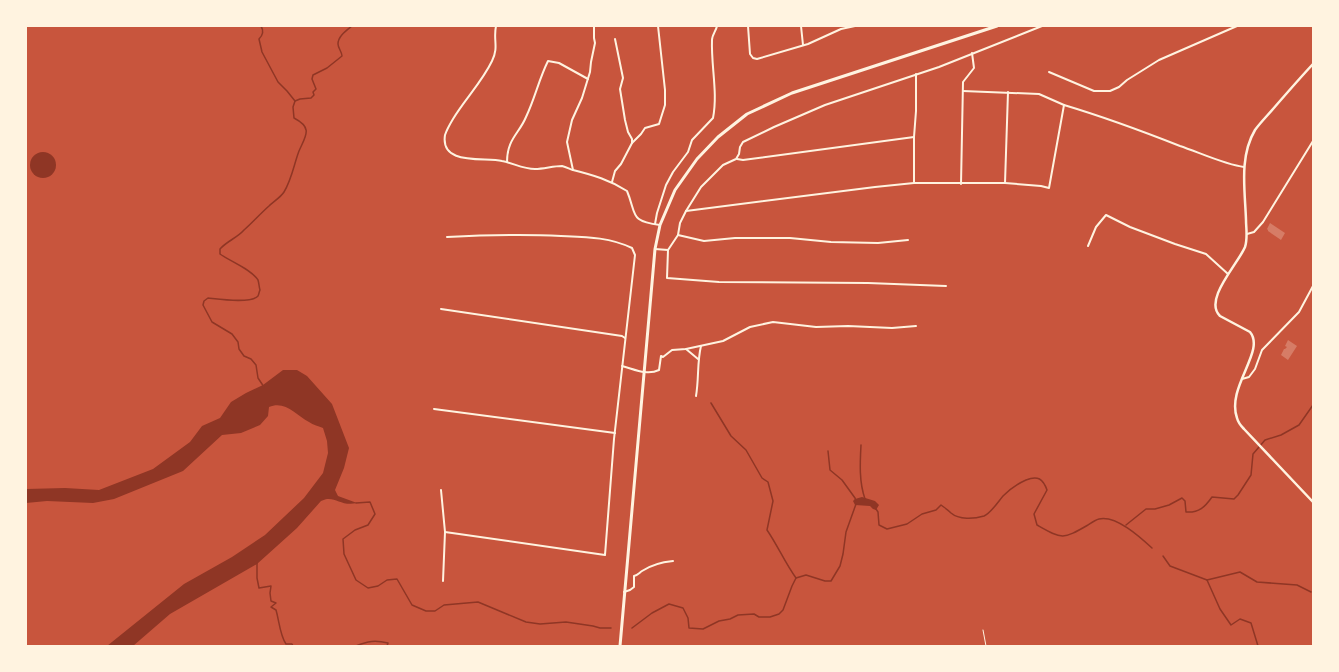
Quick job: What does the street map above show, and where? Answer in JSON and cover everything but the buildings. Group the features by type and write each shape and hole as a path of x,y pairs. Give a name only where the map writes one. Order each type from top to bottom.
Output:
{"main road":[{"path":"620,646 656,249 660,225 675,190 697,159 718,136 747,114 792,93 997,26"}],"street":[{"path":"496,26 495,33 497,44 495,55 485,75 463,103 450,124 446,134 445,143 449,152 456,156 507,162 530,168 563,166 590,174 612,182 627,191 632,208 638,220 660,225"},
{"path":"573,170 567,142 572,120 588,80 596,43 594,38 594,26"},
{"path":"612,182 615,170 622,164 632,143 645,128 659,124 663,112 664,90 658,26"},
{"path":"655,224 656,213 673,172 688,152 692,140 713,118 714,95 712,39 717,26"},
{"path":"748,26 750,54 753,58 757,59 803,45 841,29 855,26"},
{"path":"801,26 803,45"},
{"path":"946,286 868,283 719,282 667,278 668,250 678,235 680,223 686,211 701,187 712,174 736,158 743,142 825,105 939,67 1042,26"},
{"path":"1049,72 1094,91 1110,91 1120,87 1127,80 1159,60 1237,26"},
{"path":"615,39 623,78 620,89 625,120 632,143"},
{"path":"961,184 962,91 963,82 974,68 972,53"},
{"path":"507,162 509,148 517,131 525,119 548,61 559,63 588,80"},
{"path":"1313,64 1255,130 1244,167 1247,234 1245,246 1215,298 1217,313 1226,320 1243,327 1250,332 1255,342 1255,348 1236,394 1234,404 1237,419 1252,438 1313,502"},
{"path":"914,183 916,74"},
{"path":"962,91 1039,94 1064,105 1109,119 1244,167"},
{"path":"1005,183 1008,92"},
{"path":"686,211 863,188 914,183 1005,183 1050,188 1064,105"},
{"path":"736,158 743,160 796,154 914,137"},
{"path":"1247,234 1254,232 1263,222 1313,141"},
{"path":"1088,246 1096,228 1106,215 1130,227 1206,254 1229,275"},
{"path":"445,532 605,554 615,433 635,255 632,248 619,242 595,238 514,234 447,237"},
{"path":"678,235 704,241 735,238 790,238 831,242 878,243 908,240"},
{"path":"656,249 668,250"},
{"path":"1241,379 1249,377 1255,369 1262,350 1299,312 1313,286"},
{"path":"440,309 464,311 535,324 622,336 626,338"},
{"path":"622,366 634,370 656,372 659,370 661,356 663,357 672,350 686,349 723,341 750,327 773,322 816,327 848,326 892,328 916,326"},
{"path":"696,396 698,359 701,346"},
{"path":"686,349 698,359"},
{"path":"434,409 615,433"},
{"path":"441,490 445,532 442,581"},
{"path":"624,592 634,587 634,576 664,562 673,561"}],"path":[{"path":"983,630 986,646"}],"shaded area":[{"path":"43,152 52,156 56,165 52,174 43,178 34,174 30,165 34,156"},
{"path":"283,370 297,370 307,376 332,404 349,448 344,468 335,490 338,496 357,503 351,504 330,499 321,501 297,528 257,564 170,614 133,646 107,646 184,584 232,557 265,535 304,498 323,473 328,453 327,441 323,428 311,423 290,409 280,405 275,405 269,407 268,416 260,425 241,433 222,435 183,471 114,499 93,503 47,501 26,503 26,489 65,488 99,490 153,469 190,442 202,426 220,418 231,402 263,385"},
{"path":"862,497 875,501 879,505 876,510 870,506 855,505 853,501"}],"waterway":[{"path":"261,26 263,33 259,39 262,52 278,82 295,101"},
{"path":"264,387 258,378 256,365 251,359 244,356 239,349 238,342 232,334 212,322 203,305 204,301 208,298 249,300 258,296 260,290 258,280 255,276 251,272 220,254 220,249 241,233 284,192 306,136 306,129 304,125 294,118 293,107 295,101 311,98 314,95 313,92 316,89 312,79 313,75 327,68 342,56 338,46 338,41 339,38 352,26"},
{"path":"711,403 731,436 746,450 762,478 768,482 773,501 767,530 796,578"},
{"path":"1126,525 1146,509 1155,509 1169,505 1182,498 1185,501 1186,512 1201,509 1212,497 1234,499 1251,475 1253,454 1265,440 1281,435 1299,425 1313,405"},
{"path":"861,445 860,466 865,499"},
{"path":"828,451 830,470 842,480 856,501"},
{"path":"876,509 878,512 879,525 887,529 907,524 922,514 936,510 941,505 958,517 980,517 989,512 1008,491 1026,480 1037,478 1044,483 1047,490 1034,514 1037,525 1052,533 1062,536 1073,533 1098,519 1113,520 1141,538 1152,548"},
{"path":"356,503 370,502 375,514 368,525 355,530 343,539 344,554 356,580 368,588 378,586 387,580 397,579 412,605 426,611 435,611 444,605 478,602 526,622 540,624 566,622 600,628 611,628"},
{"path":"632,628 652,613 669,604 683,608 688,618 689,628 703,629 719,621 730,619 738,615 754,614 759,617 770,617 779,614 783,610 796,578 806,575 825,581 831,581 840,566 846,532 856,504"},
{"path":"1163,556 1170,566 1207,580 1220,609 1231,625 1240,619 1251,623 1258,646"},
{"path":"257,563 259,588 271,586 271,601 276,603 271,607 276,610 284,641 286,644 292,644 293,646"},
{"path":"1207,580 1240,572 1257,582 1297,585 1311,592"},
{"path":"356,646 375,641 388,643 387,646"}]}
